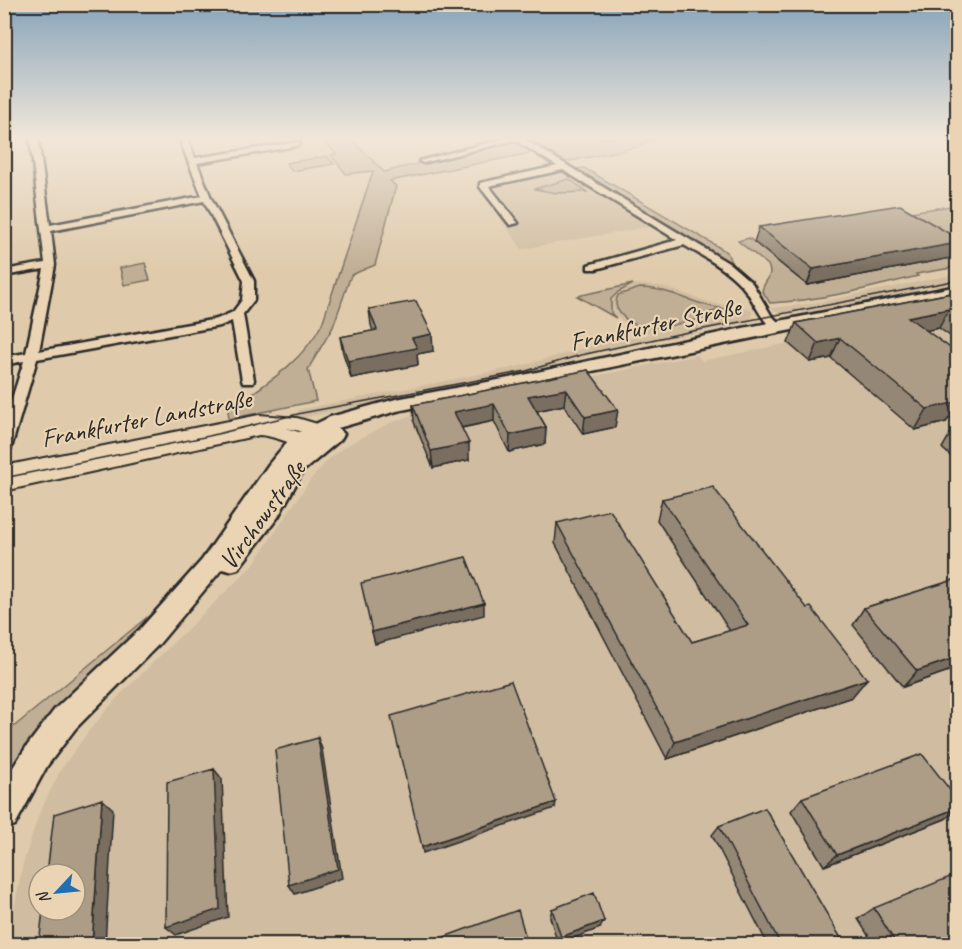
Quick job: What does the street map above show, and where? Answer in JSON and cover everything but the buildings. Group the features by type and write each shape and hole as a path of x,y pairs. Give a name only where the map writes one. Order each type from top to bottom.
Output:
{"main road":[{"name":"Frankfurter Straße","path":"313,438 364,414 396,405 509,384 574,368 776,326 957,291"},
{"name":"Virchowstraße","path":"4,814 37,756 65,719 150,636 182,611 226,567 270,511 294,466 313,438"}],"street":[{"path":"4,448 32,356 50,265 40,182"},
{"path":"4,361 220,322 237,314 248,300 249,281 201,182"},
{"path":"491,182 483,184 513,224"},
{"path":"591,182 726,266 748,285 766,317 776,326"},
{"path":"46,229 207,198"},
{"path":"592,267 686,241"},
{"path":"4,273 50,265"},
{"path":"237,314 248,380"},
{"name":"Frankfurter Landstraße","path":"4,472 247,422 277,420 297,423 313,438"},
{"name":"Frankfurter Landstraße","path":"4,485 45,474 259,429 276,430 313,438"}],"shaded area":[{"path":"369,182 392,182 396,186 375,265 351,275 333,327 308,369 316,401 229,419 228,410 281,373 303,351 322,324"},
{"path":"557,182 574,182 587,192 557,193 534,189"},
{"path":"584,182 654,226 522,249 475,184"},
{"path":"599,182 608,182 727,252 732,264"},
{"path":"957,205 957,239 911,212"},
{"path":"749,238 807,285 955,257 957,267 916,274 918,276 844,293 807,300 770,303 762,291 770,273 768,265 738,241"},
{"path":"145,263 150,280 124,285 120,268"},
{"path":"957,274 957,285 938,288 934,286 916,290 918,292 805,314 794,313 796,316 780,314 772,308 809,304"},
{"path":"633,284 660,286 712,303 752,309 752,317 749,322 600,352 540,370 300,418 298,410 521,366 595,345 651,334 627,324 611,313 610,303 614,295"},
{"path":"633,284 618,292 611,299 611,313 616,318 577,296"},
{"path":"640,288 662,291 725,309 711,312 714,316 677,324 640,326 629,321 620,313 616,302 618,295"},
{"path":"957,308 957,944 7,944 23,864 39,814 60,771 88,732 118,697 253,565 311,479 327,461 344,447 390,423 422,412 697,355 702,361"},
{"path":"157,609 162,611 5,784 5,734"}],"tram line":[{"path":"4,478 209,436 302,413 526,371 581,355 688,332 958,280"}]}
